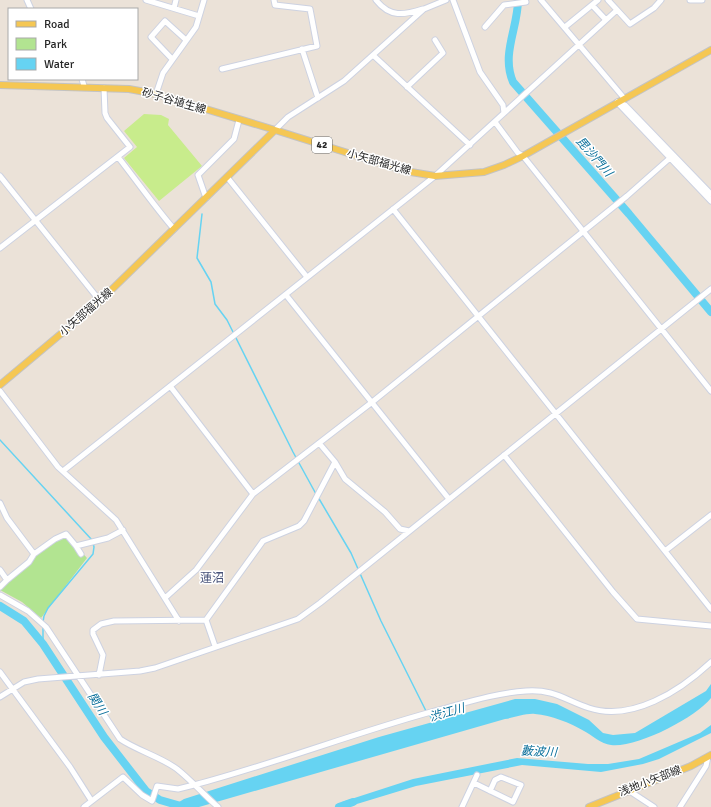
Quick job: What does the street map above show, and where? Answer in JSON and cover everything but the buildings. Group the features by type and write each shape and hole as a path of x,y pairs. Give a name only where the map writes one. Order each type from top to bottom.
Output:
{"main road":[{"name":"小矢部福光線","path":"0,385 100,301 274,130 405,171 435,176 484,172 523,156 711,50"},
{"name":"砂子谷埴生線","path":"0,86 84,86 129,89 156,94 274,130"},
{"name":"浅地小矢部線","path":"589,807 709,756"}],"street":[{"path":"148,0 199,16"},
{"path":"174,8 176,0"},
{"path":"156,94 163,73 196,27 204,0"},
{"path":"222,69 317,46 310,9 275,6 274,0"},
{"path":"376,0 389,11 406,15 446,0"},
{"path":"453,0 480,72 503,105 504,113"},
{"path":"541,0 624,98"},
{"path":"565,27 598,0"},
{"path":"608,0 630,24 654,8 661,0"},
{"path":"690,0 702,0"},
{"path":"486,27 504,5 527,1"},
{"path":"592,5 606,20"},
{"path":"274,130 288,117 344,81 374,56 424,9"},
{"path":"63,471 435,176 617,10"},
{"path":"172,59 151,37 165,21 186,40"},
{"path":"407,86 443,53 435,40"},
{"path":"302,49 318,98"},
{"path":"374,56 470,145"},
{"path":"82,80 84,86"},
{"path":"0,248 37,221 130,147 107,118 105,113 104,88"},
{"path":"617,102 711,201"},
{"path":"617,102 625,105 711,194"},
{"path":"206,198 198,175 234,140 239,120"},
{"path":"495,122 518,154 523,156 711,391"},
{"path":"118,157 148,195 156,208 174,229"},
{"path":"165,598 196,570 253,494 371,402 627,196 670,158"},
{"path":"0,176 100,301"},
{"path":"227,177 308,277"},
{"path":"393,209 711,609"},
{"path":"0,697 24,682 140,671 298,619 709,291"},
{"path":"286,294 449,499"},
{"path":"170,386 253,494"},
{"path":"0,391 63,471 116,520 179,621"},
{"path":"319,443 335,462 345,479 385,512 400,529 409,531"},
{"path":"504,455 612,592 637,619 711,626"},
{"path":"206,620 263,541 300,526 335,462"},
{"path":"0,503 6,518 34,554"},
{"path":"665,551 711,515"},
{"path":"76,546 108,538 123,530"},
{"path":"0,587 29,562 34,554 55,539 66,534 81,554"},
{"path":"0,570 7,580"},
{"path":"0,595 28,611 46,627 120,739 132,747 162,760 177,770 218,807"},
{"path":"99,675 102,655 93,634 93,630 101,624 114,621 206,620"},
{"path":"206,620 215,646"},
{"path":"84,807 91,800 123,777 142,795 152,801 157,786 178,789 195,786 381,726 509,692 542,691 561,695 588,708 604,712 624,711 642,706 660,698 686,683 711,662"},
{"path":"0,672 70,767 91,800"},
{"path":"680,807 706,766 709,756"},
{"path":"462,807 477,775"},
{"path":"474,783 490,791 513,802 521,785 501,777 495,780 490,791"},
{"path":"628,790 654,807"}],"green space":[{"path":"144,114 161,115 169,119 168,125 202,166 159,201 124,158 137,147 124,131"},
{"path":"66,535 87,558 41,618 22,602 0,590 29,564 33,554"}],"water":[{"path":"711,684 711,698 692,714 650,737 622,745 607,744 579,728 560,720 547,716 528,714 505,719 199,807 171,807 184,799 379,737 515,699 535,699 557,704 589,720 603,733 613,735 635,733 706,691"},
{"path":"711,725 711,733 659,759 643,764 601,772 522,765 416,786 347,807 342,802 413,779 517,758 588,764 608,764 639,759 700,733"}],"waterway":[{"name":"毘沙門川","path":"518,0 509,51 510,72 513,82 629,214 711,312"},
{"path":"202,214 197,258 211,282 215,304 227,320 293,452 316,494"},
{"path":"0,440 92,540"},
{"name":"渋江川","path":"318,497 351,553 381,621 426,711"},
{"path":"43,622 48,608 93,554 93,543"},
{"name":"関川","path":"0,606 24,621 43,644 104,737 146,791 160,800 181,806"},
{"path":"43,626 43,644"},
{"name":"渋江川","path":"429,714 434,723"},
{"name":"藪波川","path":"339,807 353,802"}],"district":[{"name":"蓮沼","path":"212,578"}]}
